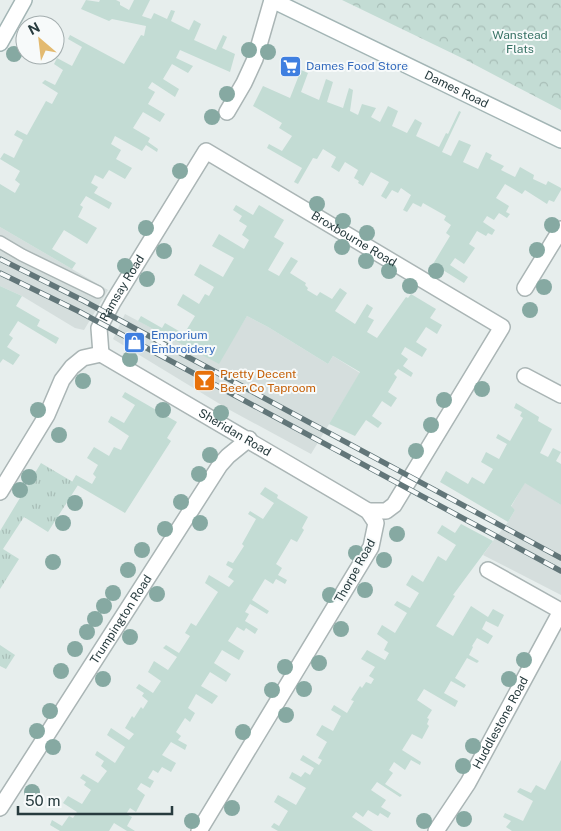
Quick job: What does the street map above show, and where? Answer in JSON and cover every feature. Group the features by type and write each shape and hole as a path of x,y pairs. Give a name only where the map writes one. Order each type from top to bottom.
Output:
{"street":[{"path":"0,43 24,0"},
{"path":"227,112 255,59 272,0"},
{"name":"Dames Road","path":"272,0 561,140"},
{"name":"Broxbourne Road","path":"206,151 502,327 394,504 386,511 368,511"},
{"name":"Ramsay Road","path":"101,354 100,328 113,302 206,151"},
{"path":"525,288 561,228"},
{"path":"0,492 47,415 62,380 72,367 83,358 101,354"},
{"name":"Sheridan Road","path":"101,354 249,439 368,511"},
{"path":"525,376 561,395"},
{"name":"Trumpington Road","path":"0,808 220,465 249,439"},
{"name":"Thorpe Road","path":"199,831 371,546 376,524 368,511"},
{"path":"488,570 561,611"},
{"name":"Huddlestone Road","path":"436,831 468,783 561,611"}],"lane":[{"path":"0,242 22,255 98,292"}],"shaded area":[{"path":"0,227 108,290 84,330 75,328 22,296 0,286"},
{"path":"125,314 218,363 247,316 328,364 333,356 360,373 311,454 228,409 113,339"},
{"path":"525,482 561,505 561,595 483,555 515,510 511,507"}],"green space":[{"path":"86,0 99,2 100,0 116,0 120,2 120,5 129,10 134,0 150,0 142,16 151,19 154,13 167,19 171,10 175,11 171,21 189,30 194,20 201,24 194,40 216,50 223,35 227,37 222,48 235,54 230,72 180,50 176,58 193,66 188,73 172,64 163,79 179,89 175,97 152,82 148,88 155,92 148,104 165,114 160,122 143,112 133,128 150,138 148,142 158,149 157,152 146,145 142,151 115,136 111,144 121,150 116,159 132,168 125,179 109,170 103,179 95,175 91,183 98,187 94,193 112,203 109,209 86,196 80,205 83,207 78,217 97,228 87,244 64,230 52,249 76,263 72,269 0,227 0,184 15,193 20,184 15,180 20,171 0,159 4,153 14,158 23,140 14,135 17,130 27,135 46,101 52,104 58,93 42,83 45,80 55,85 63,70 56,65 65,65 65,62 72,66 82,47 68,39 70,35 124,64 141,35 144,36 146,26 112,19 109,21 81,9"},
{"name":"Wanstead Flats","path":"342,0 561,0 561,110 464,59"},
{"path":"301,70 308,73 301,92 319,100 326,79 333,82 327,102 343,108 349,88 353,90 350,111 358,115 362,104 376,108 371,117 380,122 388,106 398,111 392,126 407,133 415,119 422,123 416,136 439,147 446,133 448,134 459,111 461,112 442,152 451,156 459,140 471,145 463,162 478,169 486,152 492,155 490,159 504,166 501,170 515,177 520,167 534,175 533,179 546,185 548,181 561,188 561,190 554,202 549,200 547,204 525,190 522,194 505,184 496,198 509,206 506,212 510,214 507,218 499,213 494,220 487,216 483,222 495,230 492,235 488,233 486,236 477,231 469,244 475,248 464,264 455,258 450,265 468,277 464,283 433,264 450,236 446,233 451,225 444,220 446,216 423,203 421,207 413,203 407,212 403,210 411,195 401,188 398,193 392,190 386,199 381,196 389,182 371,172 363,186 354,178 358,170 345,162 339,172 331,167 336,157 323,149 317,159 313,158 298,184 294,182 302,168 267,148 269,144 282,151 292,136 279,128 282,123 253,106 263,86 290,98"},
{"path":"236,205 253,215 259,205 284,220 274,237 284,243 268,270 279,276 291,257 298,261 290,273 306,283 307,290 317,296 320,292 332,299 340,288 347,293 335,311 355,324 367,304 373,308 368,317 374,320 367,332 377,338 406,297 408,298 411,294 436,309 430,318 442,325 437,334 426,327 416,342 427,349 422,357 405,347 401,354 408,359 403,366 413,373 411,377 398,369 394,374 397,377 388,392 397,398 391,407 382,401 372,416 382,423 378,428 366,420 355,436 329,424 360,372 333,356 328,364 247,316 219,364 138,321 141,316 162,328 165,323 184,334 195,316 177,305 183,294 199,304 205,294 209,296 214,287 194,275 200,264 223,277 234,258 212,246 219,234 244,249 249,240 242,235 247,226 239,221 242,216 233,210"},
{"path":"0,286 22,296 16,306 40,320 37,326 59,338 56,344 18,321 9,335 13,338 7,347 20,355 13,365 3,359 0,363"},
{"path":"125,392 177,422 167,438 171,441 125,513 72,482 76,475 92,484 96,477 93,474 98,465 87,458 94,447 109,456 114,447 121,450 129,436 108,422 111,416 124,423 135,405 122,397"},
{"path":"516,403 539,417 538,421 552,429 540,453 548,457 553,448 561,452 556,461 561,464 561,505 525,483 511,506 515,510 508,522 440,482 446,471 468,484 472,477 484,484 493,469 481,462 486,452 499,459 507,444 496,438 498,434 510,441 523,418 520,416 522,412 514,408"},
{"path":"41,463 78,485 48,532 24,517 3,549 19,559 0,589 0,531"},
{"path":"265,487 278,495 277,498 308,517 302,528 304,530 297,542 291,539 276,564 282,568 278,575 287,580 285,584 276,579 273,584 265,579 252,600 269,611 267,614 250,604 245,612 249,614 245,621 258,629 255,634 246,628 244,631 237,627 228,641 244,651 239,660 222,650 214,663 231,674 226,682 210,672 201,686 218,696 212,704 196,694 188,708 195,713 190,722 185,718 176,732 181,736 178,740 187,745 185,750 171,742 162,755 176,763 171,772 162,767 158,773 153,770 148,778 154,781 150,788 141,783 137,789 145,795 136,812 130,808 126,814 132,817 127,826 135,831 127,831 114,823 109,831 60,831 50,825 52,820 62,826 69,816 73,818 77,812 63,803 68,796 82,804 91,790 84,785 86,782 80,778 83,774 98,783 107,771 101,766 104,761 95,755 97,751 115,763 125,747 107,735 111,728 129,740 134,734 125,728 132,716 134,718 141,707 143,709 148,701 142,696 144,693 136,688 139,684 153,693 161,681 148,672 154,661 168,670 177,657 163,648 166,645 179,653 190,636 185,633 191,623 196,626 218,592 205,583 209,575 229,587 234,581 228,577 233,569 226,565 228,561 233,563 244,546 242,544 256,519 248,514 250,511 263,519 274,503 260,494"},
{"path":"461,524 493,541 453,595 455,596 436,626 453,636 471,606 488,617 493,609 504,615 498,627 486,621 482,629 493,636 488,644 477,638 472,646 469,655 479,661 477,663 467,658 455,678 466,685 464,688 451,681 444,693 458,701 455,707 424,689 417,700 432,710 427,718 429,719 427,724 429,726 422,739 412,734 402,750 421,762 420,765 411,760 405,770 394,762 389,770 393,773 385,784 402,795 400,797 377,782 371,790 386,800 381,807 391,813 388,818 380,813 378,816 368,810 363,817 356,812 352,817 373,831 278,831 271,827 274,823 279,826 288,811 274,802 278,795 296,805 306,788 289,778 292,772 301,777 305,772 310,775 314,768 300,760 303,755 319,765 322,760 318,758 327,742 316,735 322,725 333,731 341,716 331,710 334,705 347,713 354,701 351,700 360,686 362,688 366,682 371,684 374,679 369,676 375,667 361,659 367,650 385,660 389,653 384,650 388,642 377,634 382,625 395,633 407,613 394,605 397,601 410,608 419,593 406,585 412,575 423,582 438,556 446,561 456,545 437,533 442,525 455,533"},
{"path":"0,645 15,655 6,669 0,666"},
{"path":"561,760 561,831 512,831 506,827 511,821 503,817 505,813 523,821 533,801 517,792 520,788 531,793 536,785 545,790"}],"railway":[{"path":"0,259 84,301 561,558"},
{"path":"0,273 78,311 561,571"}],"place":[{"name":"Dames Food Store","path":"290,66"},
{"name":"Emporium Embroidery","path":"135,342"},
{"name":"Pretty Decent Beer Co Taproom","path":"204,381"}]}
